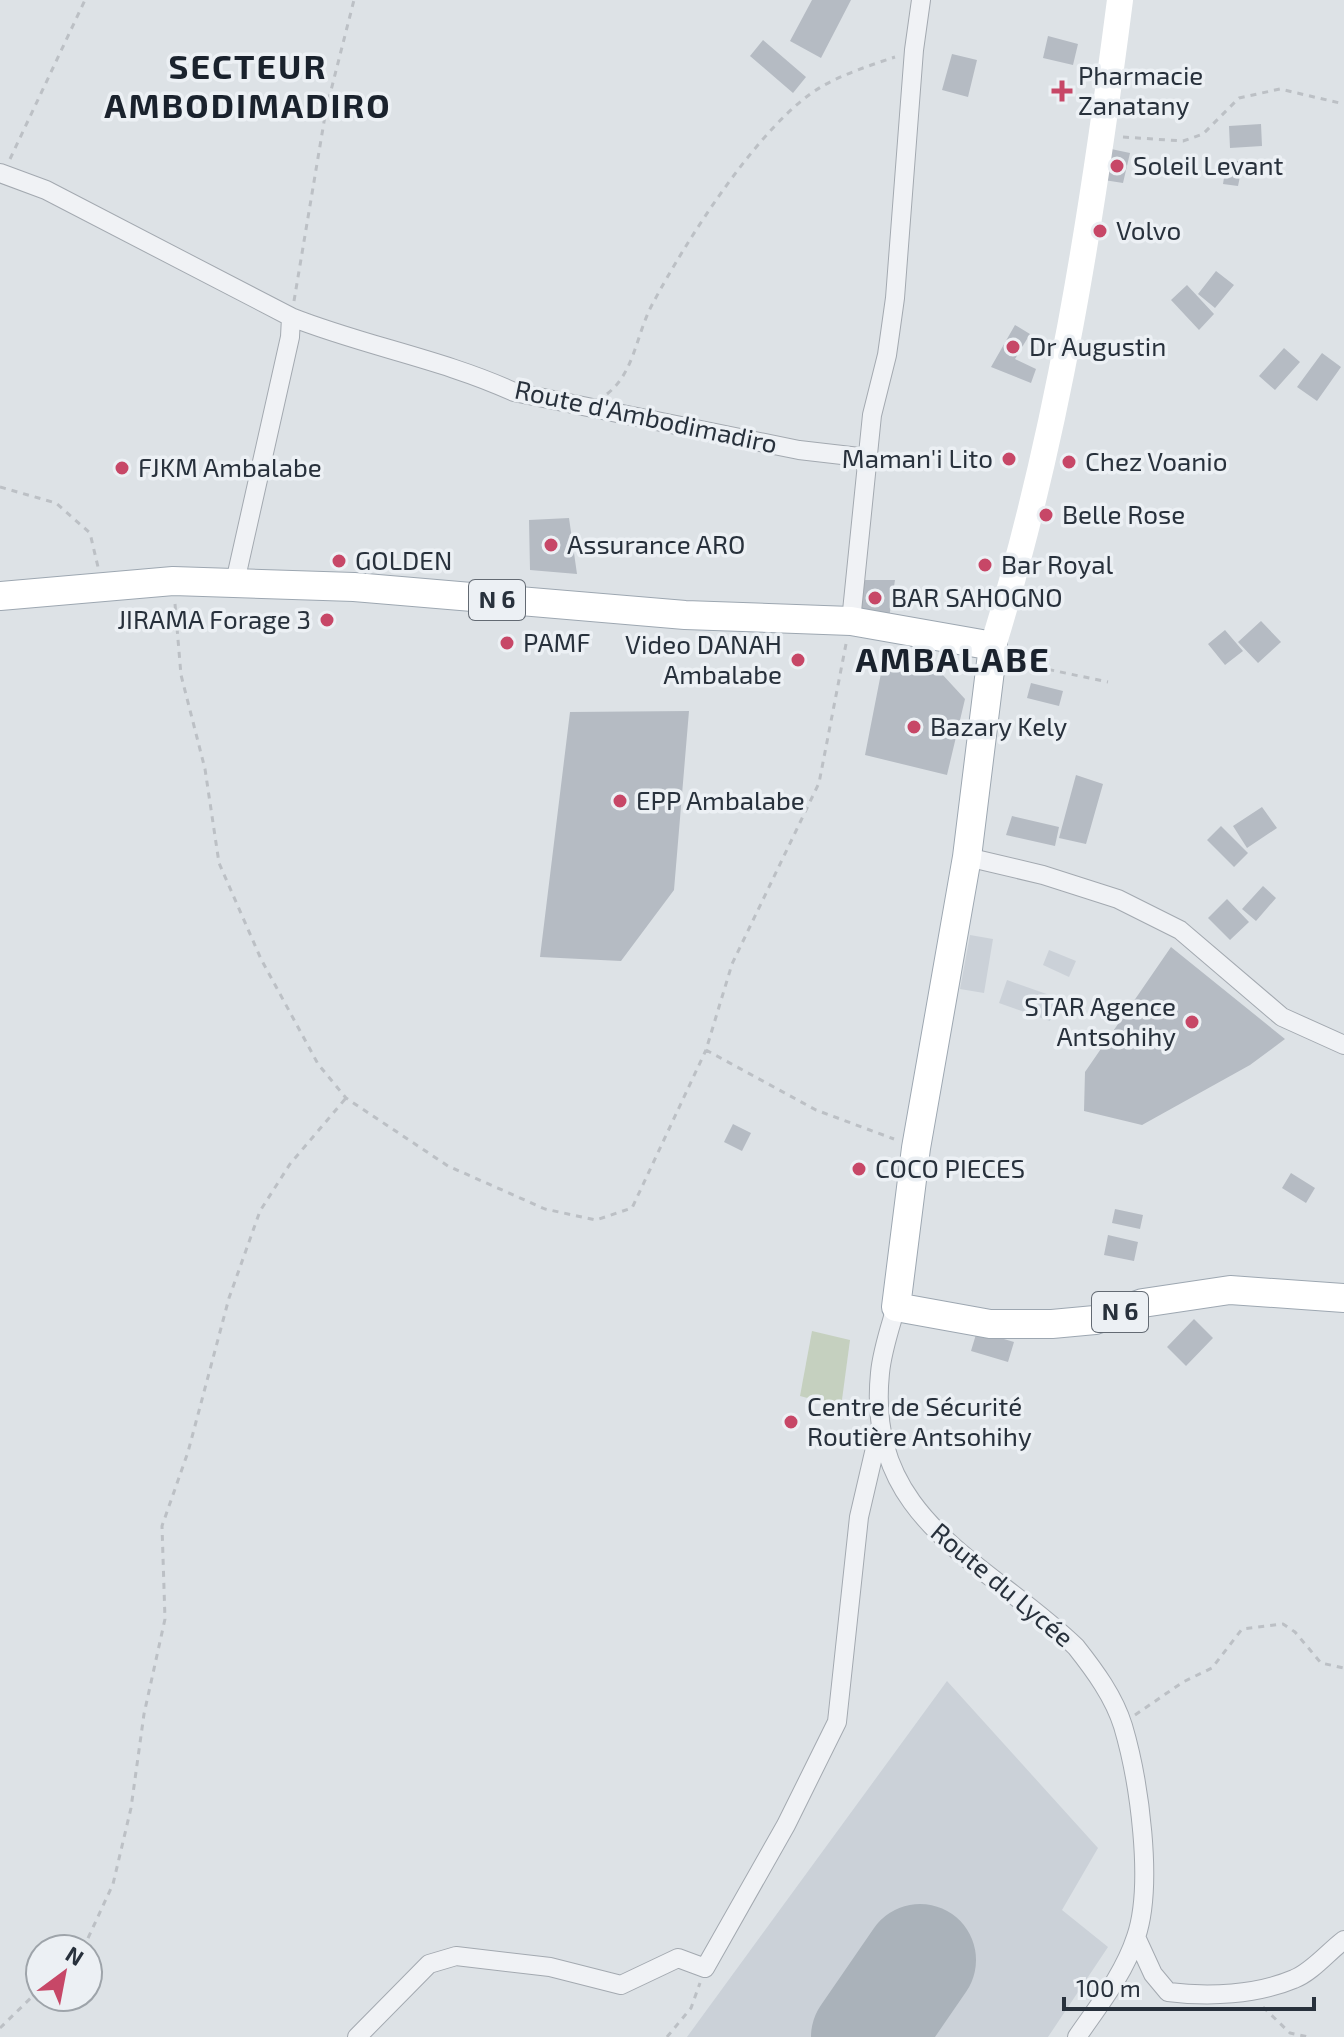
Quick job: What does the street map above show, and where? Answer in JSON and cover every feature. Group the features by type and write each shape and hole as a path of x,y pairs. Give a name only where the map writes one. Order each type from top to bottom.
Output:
{"main road":[{"name":"N 6","path":"0,596 237,574 685,615 851,621 992,652"},
{"path":"896,1307 916,1148 967,857 992,652"},
{"name":"N 6","path":"896,1307 990,1324 1052,1324 1095,1320 1143,1303 1230,1290 1344,1298"}],"street":[{"path":"851,621 872,415 887,355 895,298 914,50 921,0"},
{"path":"992,652 1054,416 1103,136 1120,0"},
{"name":"Route d'Ambodimadiro","path":"1,175 46,190 291,317 335,334 471,372 514,392 799,450 868,458"},
{"path":"237,574 290,337 291,317"},
{"path":"967,857 1043,875 1118,899 1180,930 1282,1017 1344,1045"},
{"name":"Route du Lycée","path":"896,1307 880,1372 879,1431 891,1471 912,1506 934,1529 1076,1647 1092,1668 1122,1724 1144,1858 1144,1892 1136,1937 1120,1975 1077,2037"},
{"path":"357,2037 429,1964 456,1956 550,1967 621,1985 678,1958 705,1968 786,1825 837,1722 859,1517 879,1431"},
{"path":"1136,1937 1153,1974 1168,1992 1190,1995 1240,1992 1296,1978 1344,1940"}],"path":[{"path":"1,175 85,0"},
{"path":"291,317 326,110 354,0"},
{"path":"593,406 623,381 651,305 705,217 748,158 820,87 914,50"},
{"path":"1103,136 1183,141 1203,134 1239,98 1280,89 1344,104"},
{"path":"0,487 56,503 90,533 101,587"},
{"path":"173,581 181,675 205,769 219,863 268,972 318,1064 346,1098 448,1166 545,1209 596,1220 632,1208 706,1050 732,964 819,783 851,621"},
{"path":"992,652 1108,682"},
{"path":"706,1050 816,1110 916,1148"},
{"path":"90,1933 113,1884 131,1808 144,1714 165,1619 162,1526 188,1452 229,1298 260,1211 290,1164 346,1098"},
{"path":"1122,1724 1183,1682 1212,1668 1242,1629 1283,1624 1295,1632 1321,1663 1344,1668"},
{"path":"667,2037 691,2008 705,1968"},
{"path":"1240,1992 1266,2009 1290,2033 1309,2037"},
{"path":"0,2028 24,2005"}],"shaded area":[{"path":"970,935 993,939 984,993 960,989"},
{"path":"1049,950 1076,961 1069,977 1043,965"},
{"path":"1007,980 1058,998 1050,1021 999,1003"},
{"path":"947,1681 1098,1848 1062,1910 1108,1947 1048,2037 687,2037"}],"green space":[{"path":"812,1331 850,1340 841,1407 800,1396"}],"building":[{"path":"812,0 851,0 821,58 790,41"},
{"path":"1048,36 1078,44 1073,65 1043,58"},
{"path":"763,40 806,77 793,93 750,56"},
{"path":"952,54 977,60 968,97 942,90"},
{"path":"1261,124 1262,146 1230,148 1229,126"},
{"name":"Soleil Levant","path":"1111,149 1130,153 1123,183 1104,180"},
{"path":"1227,159 1243,162 1238,186 1223,184"},
{"path":"1216,271 1234,285 1215,308 1198,294"},
{"path":"1187,285 1214,314 1199,330 1171,300"},
{"name":"Dr Augustin","path":"1015,325 1030,334 1015,359 1036,369 1031,383 991,367"},
{"path":"1284,348 1300,362 1275,390 1259,376"},
{"path":"1322,353 1341,367 1317,401 1297,387"},
{"name":"Assurance ARO","path":"569,518 577,574 530,570 529,520"},
{"name":"BAR SAHOGNO","path":"860,580 895,580 889,618 856,616"},
{"path":"1261,621 1281,642 1258,663 1238,642"},
{"path":"1225,630 1243,651 1225,665 1208,644"},
{"name":"Bazary Kely","path":"883,663 941,673 965,699 947,775 865,755"},
{"path":"1031,683 1063,691 1059,706 1027,698"},
{"name":"EPP Ambalabe","path":"689,711 674,890 621,961 540,957 570,712"},
{"path":"1076,775 1103,784 1086,844 1059,838"},
{"path":"1262,807 1277,828 1247,848 1233,826"},
{"path":"1012,816 1059,827 1055,846 1006,835"},
{"path":"1221,826 1248,853 1234,867 1207,840"},
{"path":"1263,886 1276,898 1256,921 1242,909"},
{"path":"1227,899 1249,922 1230,940 1208,918"},
{"name":"STAR Agence Antsohihy","path":"1171,947 1285,1039 1250,1065 1142,1125 1084,1111 1085,1072"},
{"path":"733,1124 751,1133 742,1151 724,1142"},
{"path":"1291,1173 1315,1188 1306,1203 1282,1188"},
{"path":"1115,1209 1143,1215 1140,1229 1112,1223"},
{"path":"1108,1235 1138,1242 1134,1261 1104,1255"},
{"path":"1194,1319 1213,1338 1186,1366 1167,1347"},
{"path":"977,1331 1014,1342 1008,1362 971,1351"}],"runway":[{"path":"867,2037 920,1960"}],"place":[{"name":"Pharmacie Zanatany","path":"1062,91"},
{"name":"Soleil Levant","path":"1117,166"},
{"name":"Volvo","path":"1100,231"},
{"name":"Dr Augustin","path":"1013,347"},
{"name":"Maman'i Lito","path":"1009,459"},
{"name":"Chez Voanio","path":"1069,462"},
{"name":"FJKM Ambalabe","path":"122,468"},
{"name":"Belle Rose","path":"1046,515"},
{"name":"Assurance ARO","path":"551,545"},
{"name":"GOLDEN","path":"339,561"},
{"name":"Bar Royal","path":"985,565"},
{"name":"BAR SAHOGNO","path":"875,598"},
{"name":"JIRAMA Forage 3","path":"327,620"},
{"name":"PAMF","path":"507,643"},
{"name":"Video DANAH Ambalabe","path":"798,660"},
{"name":"Bazary Kely","path":"914,727"},
{"name":"EPP Ambalabe","path":"620,801"},
{"name":"STAR Agence Antsohihy","path":"1192,1022"},
{"name":"COCO PIECES","path":"859,1169"},
{"name":"Centre de Sécurité Routière Antsohihy","path":"791,1422"}],"district":[{"name":"SECTEUR AMBODIMADIRO","path":"248,86"},
{"name":"AMBALABE","path":"953,660"}]}
